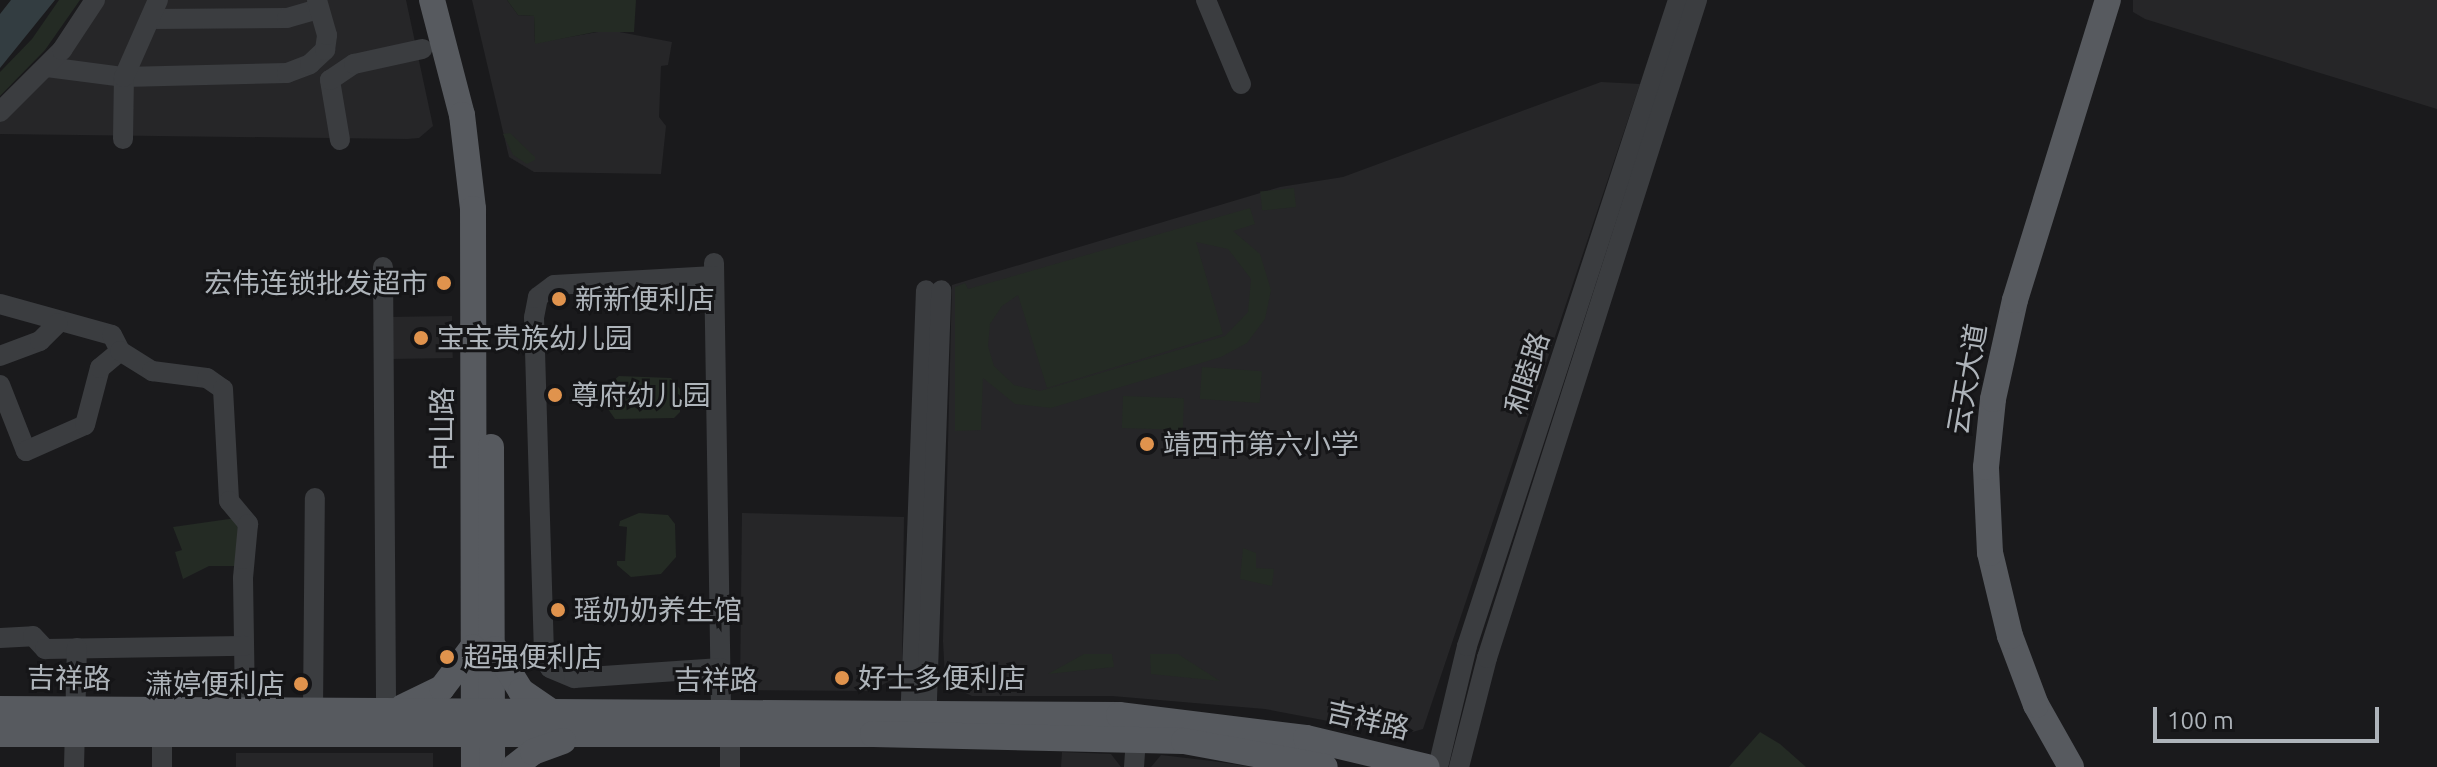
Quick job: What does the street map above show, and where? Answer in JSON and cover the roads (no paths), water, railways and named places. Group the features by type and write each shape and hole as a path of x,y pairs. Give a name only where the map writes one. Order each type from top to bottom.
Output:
{"main road":[{"name":"中山路","path":"432,0 462,115 473,209 483,647"},
{"name":"中山路","path":"449,0 486,167 483,725 474,767"},
{"name":"云天大道","path":"2052,767 2003,665 1989,616 1973,524 1973,455 1989,346 2092,0"},
{"name":"云天大道","path":"2071,767 2036,705 2010,636 1990,553 1986,467 1991,410 2015,300 2108,0"},
{"path":"390,709 442,688 483,647 521,691 556,715"},
{"name":"吉祥路","path":"0,709 162,735 420,734 556,715 721,712 918,724 1094,727 1242,748 1325,767"},
{"name":"吉祥路","path":"0,734 76,723 245,710 390,709 483,725 586,735 730,737 918,724"},
{"name":"中山路","path":"483,725 492,767"},
{"name":"吉祥路","path":"1143,733 1306,738 1427,767"},
{"path":"420,734 450,751 462,767"},
{"path":"514,767 541,748 586,735"}],"street":[{"path":"0,112 47,67 95,0"},
{"path":"1206,0 1241,84"},
{"name":"和睦路","path":"1438,767 1467,646 1678,0"},
{"name":"和睦路","path":"1459,767 1487,658 1697,0"},
{"path":"47,67 124,77 270,76 317,57 327,35 318,4 287,18 154,10 124,77 123,139"},
{"path":"336,75 422,49"},
{"path":"317,57 336,75 340,140"},
{"path":"383,267 390,709"},
{"path":"721,668 574,678 550,668 544,655 534,317 538,297 554,285 714,269 721,668 721,712"},
{"path":"918,724 933,290"},
{"path":"0,304 58,323 112,335 120,351 152,371 207,378 223,389 229,501 248,524 245,710"},
{"path":"0,356 46,338 58,323"},
{"path":"0,385 15,435 22,450 28,450 85,425 100,368 120,351"},
{"path":"313,710 315,498"},
{"path":"0,638 33,636 45,649 244,646"},
{"path":"74,767 77,648"},
{"path":"1134,767 1143,733"},
{"path":"162,735 162,767"},
{"path":"730,737 730,767"}],"place":[{"name":"宏伟连锁批发超市","path":"444,283"},
{"name":"新新便利店","path":"559,299"},
{"name":"宝宝贵族幼儿园","path":"421,338"},
{"name":"尊府幼儿园","path":"555,395"},
{"name":"靖西市第六小学","path":"1147,444"},
{"name":"瑶奶奶养生馆","path":"558,610"},
{"name":"超强便利店","path":"447,657"},
{"name":"好士多便利店","path":"842,678"},
{"name":"潇婷便利店","path":"301,684"}]}
